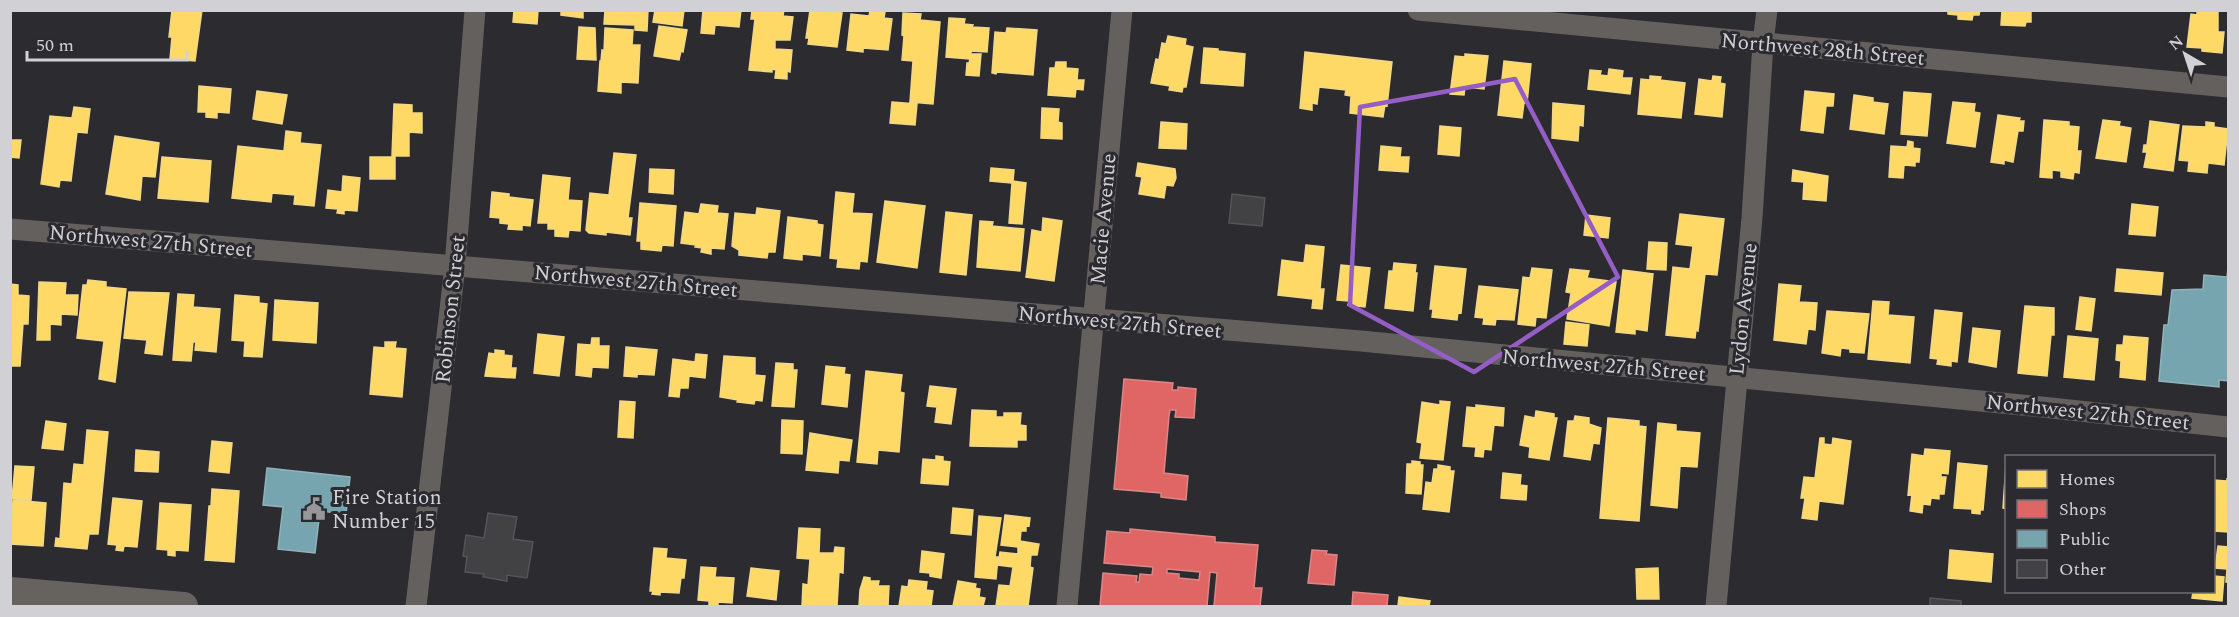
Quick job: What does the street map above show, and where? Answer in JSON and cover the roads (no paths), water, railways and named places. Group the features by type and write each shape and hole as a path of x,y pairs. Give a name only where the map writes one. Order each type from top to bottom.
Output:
{"main road":[{"path":"10,591 184,606"}],"street":[{"name":"Robinson Street","path":"416,606 455,266 475,10"},
{"name":"Macie Avenue","path":"1067,606 1122,10"},
{"name":"Northwest 28th Street","path":"1418,10 2229,87"},
{"name":"Lydon Avenue","path":"1716,606 1752,218 1762,43 1767,10"},
{"name":"Northwest 27th Street","path":"10,229 1361,341 2229,427"}],"place":[{"name":"Fire Station Number 15","path":"314,509"}]}
